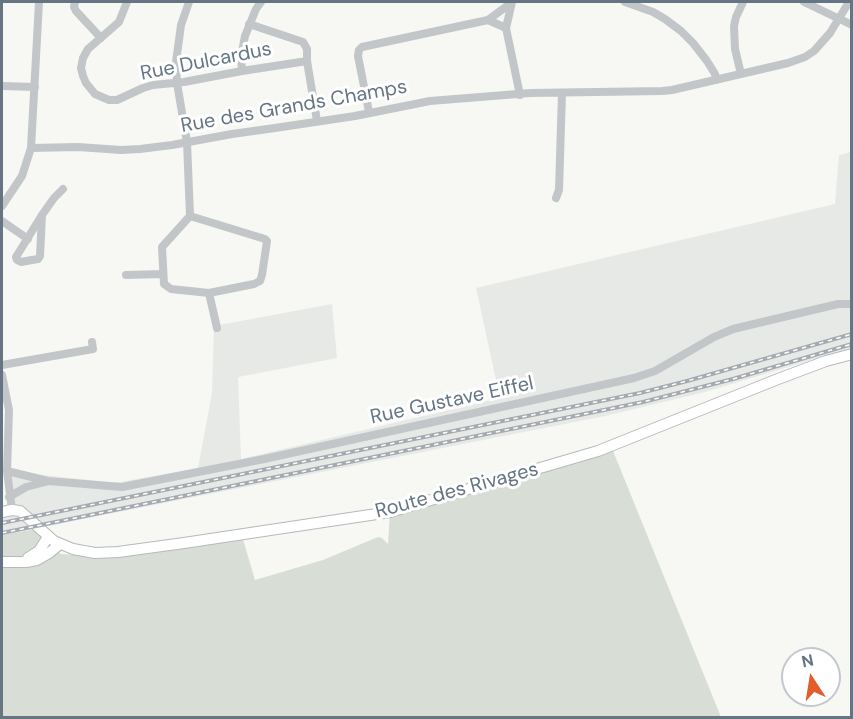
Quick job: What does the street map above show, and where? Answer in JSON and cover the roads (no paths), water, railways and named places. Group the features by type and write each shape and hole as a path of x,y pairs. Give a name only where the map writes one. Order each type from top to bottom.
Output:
{"main road":[{"name":"Route des Rivages","path":"7,511 20,511 48,537 60,544 74,549 96,552 118,552 390,512 598,451 778,380 852,354"},
{"path":"18,562 34,555 48,537"},
{"path":"2,561 38,560 60,544"}],"street":[{"path":"2,206 22,176 31,148 39,2"},
{"path":"75,2 76,11 101,38"},
{"name":"Rue Dulcardus","path":"127,2 119,22 88,49 81,68 86,83 95,94 109,100 117,100 143,88 160,84 307,61"},
{"path":"189,2 181,26 176,62 177,83 187,142 190,216 162,247 165,284 171,289 209,292 260,281 267,241 265,239 190,216"},
{"path":"242,71 241,57 245,36 261,2"},
{"path":"369,112 358,56 362,47 488,20 511,2"},
{"path":"511,2 506,28 520,95"},
{"path":"624,2 652,12 681,31 707,61 716,80"},
{"path":"741,74 735,49 734,26 743,2"},
{"path":"804,2 852,25"},
{"name":"Rue des Grands Champs","path":"31,148 78,147 121,150 160,147 430,100 530,93 662,91 788,63 805,57 822,43 834,28 849,2"},
{"path":"488,20 506,28"},
{"path":"249,24 303,42 307,49 317,121"},
{"path":"2,86 35,87"},
{"path":"556,198 559,190 562,93"},
{"path":"39,229 28,239 16,257 17,260 21,262 38,259 40,256 39,229 42,215 63,189"},
{"path":"2,221 28,239"},
{"path":"126,275 163,274"},
{"path":"209,292 217,328"},
{"name":"Rue Gustave Eiffel","path":"7,471 48,481 122,487 264,459 515,405 646,374 714,337 743,326 838,304 852,304"},
{"path":"2,365 93,349 92,342"},
{"path":"2,375 9,410 7,511"},
{"name":"Rue Gustave Eiffel","path":"9,497 26,488 48,481"}],"railway":[{"path":"2,523 640,393 852,334"},
{"path":"2,533 643,402 733,379 852,344"}]}
